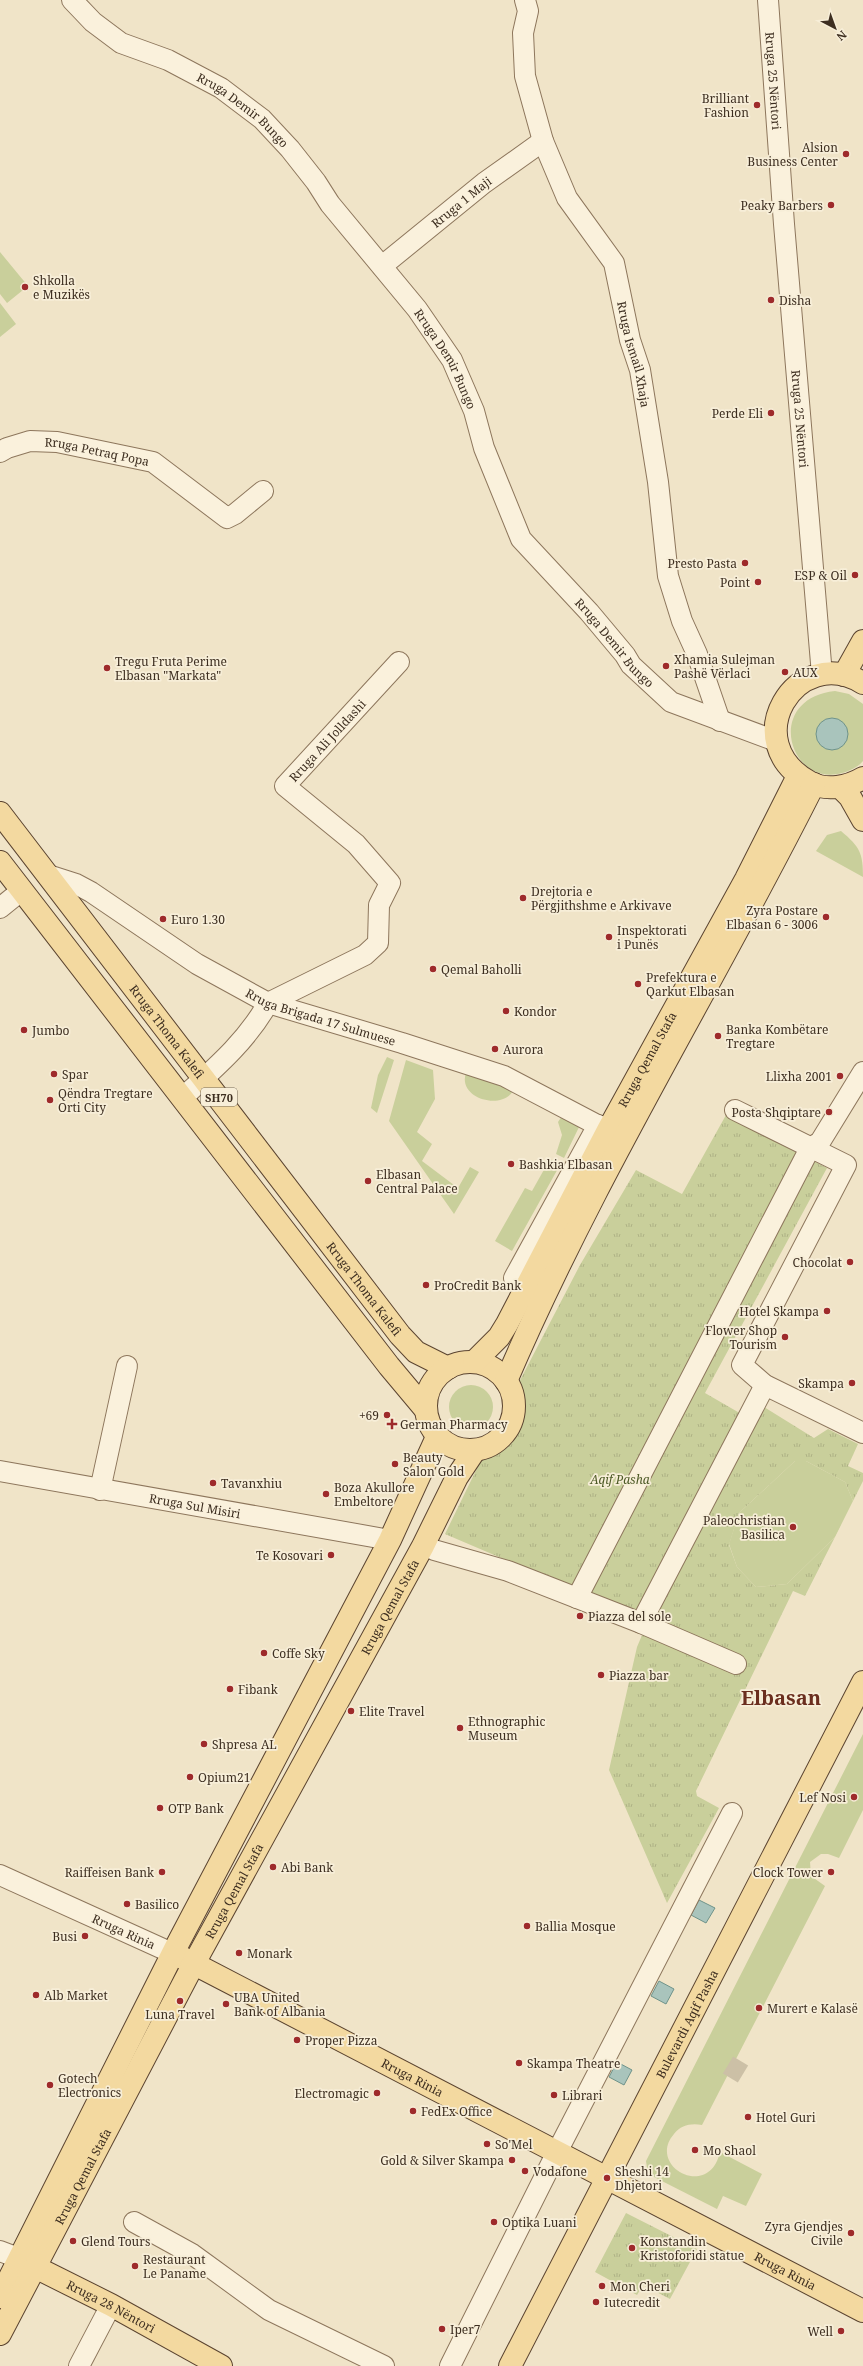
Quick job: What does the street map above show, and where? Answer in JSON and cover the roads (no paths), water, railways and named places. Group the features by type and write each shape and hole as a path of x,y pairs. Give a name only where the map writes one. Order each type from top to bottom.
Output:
{"main road":[{"path":"863,640 840,676 802,682 785,698 776,718 776,741 781,757 806,780 840,787 863,778"},
{"name":"Rruga Qemal Stafa","path":"474,1362 499,1337 507,1324 746,879 806,780"},
{"path":"840,787 850,797 863,820"},
{"name":"Rruga Thoma Kalefi","path":"0,813 400,1335 416,1352 448,1368"},
{"path":"0,862 389,1366 426,1409"},
{"name":"Rruga Qemal Stafa","path":"506,1381 545,1294 610,1131"},
{"path":"474,1362 486,1365 497,1371 506,1381 514,1402 510,1425 502,1437 490,1446 475,1450 461,1450 448,1445 437,1437 431,1428 426,1409 427,1396 431,1385 438,1375 448,1368 460,1363 474,1362"},
{"name":"Rruga Qemal Stafa","path":"0,2334 29,2263 172,1953 390,1540 437,1437"},
{"name":"Rruga Qemal Stafa","path":"0,2297 29,2263 423,1546 457,1477 475,1450"},
{"name":"Bulevardi Aqif Pasha","path":"510,2366 607,2178 857,1708 863,1682"},
{"name":"Rruga Rinia","path":"172,1953 863,2311"},
{"name":"Rruga 28 Nëntori","path":"29,2263 111,2305 221,2366"}],"street":[{"name":"Rruga Demir Bungo","path":"72,0 93,22 121,43 168,60 222,88 262,119 290,149 316,182 330,204 417,309 452,360 474,411 484,448 521,539 589,612 625,655 631,665 671,702 720,721 740,726 776,741"},
{"name":"Rruga Ismail Xhaja","path":"525,0 528,11 523,33 525,76 543,141 567,198 614,263 630,340 640,370 658,482 668,576 682,621 697,654 720,721"},
{"name":"Rruga 25 Nëntori","path":"768,0 786,162 830,617 840,676"},
{"name":"Rruga 25 Nëntori","path":"780,0 786,162"},
{"name":"Rruga 1 Maji","path":"382,266 473,192 543,141"},
{"name":"Rruga Petraq Popa","path":"0,452 6,448 30,441 57,442 153,462 226,518 235,514 263,491"},
{"name":"Rruga Ali Jolldashi","path":"268,1003 365,955 378,943 379,905 390,883 356,844 285,786 399,662"},
{"name":"Rruga Brigada 17 Sulmuese","path":"48,875 76,884 91,892 197,964 268,1003 402,1043 504,1076 610,1131"},
{"path":"0,908 22,891"},
{"path":"182,1098 242,1040 256,1023 268,1003"},
{"path":"577,1598 810,1148 820,1142 863,1072"},
{"path":"735,1110 846,1165 742,1366 765,1384 863,1433"},
{"path":"514,1278 610,1131"},
{"path":"100,1490 127,1366"},
{"path":"641,1623 765,1384"},
{"name":"Rruga Sul Misiri","path":"0,1471 100,1490 390,1540"},
{"path":"434,1550 508,1571 641,1623 736,1664"},
{"path":"450,2366 557,2152 732,1813"},
{"name":"Rruga Rinia","path":"0,1875 172,1953"},
{"path":"134,2222 192,2254 270,2310 384,2366"},
{"name":"Rruga 28 Nëntori","path":"0,2251 29,2263"},
{"path":"79,2366 111,2305"}],"water":[{"path":"832,718 843,723 848,734 843,745 832,750 821,745 816,734 821,723"},
{"path":"699,1900 715,1908 706,1923 691,1915"},
{"path":"659,1981 674,1989 666,2004 651,1996"},
{"path":"617,2062 632,2070 624,2085 609,2077"}],"tunnel":[{"path":"728,2065 743,2074"}],"place":[{"name":"Brilliant Fashion","path":"757,105"},
{"name":"Alsion Business Center","path":"846,154"},
{"name":"Peaky Barbers","path":"831,205"},
{"name":"Shkolla e Muzikës","path":"25,287"},
{"name":"Disha","path":"771,300"},
{"name":"Perde Eli","path":"771,413"},
{"name":"Presto Pasta","path":"745,563"},
{"name":"ESP & Oil","path":"855,575"},
{"name":"Point","path":"758,582"},
{"name":"Xhamia Sulejman Pashë Vërlaci","path":"666,666"},
{"name":"Tregu Fruta Perime Elbasan \"Markata\"","path":"107,668"},
{"name":"AUX","path":"785,672"},
{"name":"Drejtoria e Përgjithshme e Arkivave","path":"523,898"},
{"name":"Zyra Postare Elbasan 6 - 3006","path":"826,917"},
{"name":"Euro 1.30","path":"163,919"},
{"name":"Inspektorati i Punës","path":"609,937"},
{"name":"Qemal Baholli","path":"433,969"},
{"name":"Prefektura e Qarkut Elbasan","path":"638,984"},
{"name":"Kondor","path":"506,1011"},
{"name":"Jumbo","path":"24,1030"},
{"name":"Banka Kombëtare Tregtare","path":"718,1036"},
{"name":"Aurora","path":"495,1049"},
{"name":"Spar","path":"54,1074"},
{"name":"Llixha 2001","path":"840,1076"},
{"name":"Qëndra Tregtare Orti City","path":"50,1100"},
{"name":"Posta Shqiptare","path":"829,1112"},
{"name":"Bashkia Elbasan","path":"511,1164"},
{"name":"Elbasan Central Palace","path":"368,1181"},
{"name":"Chocolat","path":"850,1262"},
{"name":"ProCredit Bank","path":"426,1285"},
{"name":"Hotel Skampa","path":"827,1311"},
{"name":"Flower Shop Tourism","path":"785,1337"},
{"name":"Skampa","path":"852,1383"},
{"name":"+69","path":"387,1415"},
{"name":"German Pharmacy","path":"392,1424"},
{"name":"Beauty Salon Gold","path":"395,1464"},
{"name":"Tavanxhiu","path":"213,1483"},
{"name":"Boza Akullore Embeltore","path":"326,1494"},
{"name":"Paleochristian Basilica","path":"793,1527"},
{"name":"Te Kosovari","path":"331,1555"},
{"name":"Piazza del sole","path":"580,1616"},
{"name":"Coffe Sky","path":"264,1653"},
{"name":"Piazza bar","path":"601,1675"},
{"name":"Fibank","path":"230,1689"},
{"name":"Elite Travel","path":"351,1711"},
{"name":"Ethnographic Museum","path":"460,1728"},
{"name":"Shpresa AL","path":"204,1744"},
{"name":"Opium21","path":"190,1777"},
{"name":"Lef Nosi","path":"854,1797"},
{"name":"OTP Bank","path":"160,1808"},
{"name":"Abi Bank","path":"273,1867"},
{"name":"Raiffeisen Bank","path":"162,1872"},
{"name":"Clock Tower","path":"831,1872"},
{"name":"Basilico","path":"127,1904"},
{"name":"Ballia Mosque","path":"527,1926"},
{"name":"Busi","path":"85,1936"},
{"name":"Monark","path":"239,1953"},
{"name":"Alb Market","path":"36,1995"},
{"name":"Luna Travel","path":"180,2001"},
{"name":"UBA United Bank of Albania","path":"226,2004"},
{"name":"Murert e Kalasë","path":"759,2008"},
{"name":"Proper Pizza","path":"297,2040"},
{"name":"Skampa Theatre","path":"519,2063"},
{"name":"Gotech Electronics","path":"50,2085"},
{"name":"Electromagic","path":"377,2093"},
{"name":"Librari","path":"554,2095"},
{"name":"FedEx Office","path":"413,2111"},
{"name":"Hotel Guri","path":"748,2117"},
{"name":"So'Mel","path":"487,2144"},
{"name":"Mo Shaol","path":"695,2150"},
{"name":"Gold & Silver Skampa","path":"512,2160"},
{"name":"Vodafone","path":"525,2171"},
{"name":"Sheshi 14 Dhjetori","path":"607,2178"},
{"name":"Optika Luani","path":"494,2222"},
{"name":"Zyra Gjendjes Civile","path":"851,2233"},
{"name":"Glend Tours","path":"73,2241"},
{"name":"Konstandin Kristoforidi statue","path":"632,2248"},
{"name":"Restaurant Le Paname","path":"135,2266"},
{"name":"Mon Cheri","path":"602,2286"},
{"name":"Iutecredit","path":"596,2302"},
{"name":"Iper7","path":"442,2329"},
{"name":"Well","path":"841,2331"}],"district":[{"name":"Elbasan","path":"781,1697"}],"park label":[{"name":"Aqif Pasha","path":"620,1479"}]}
